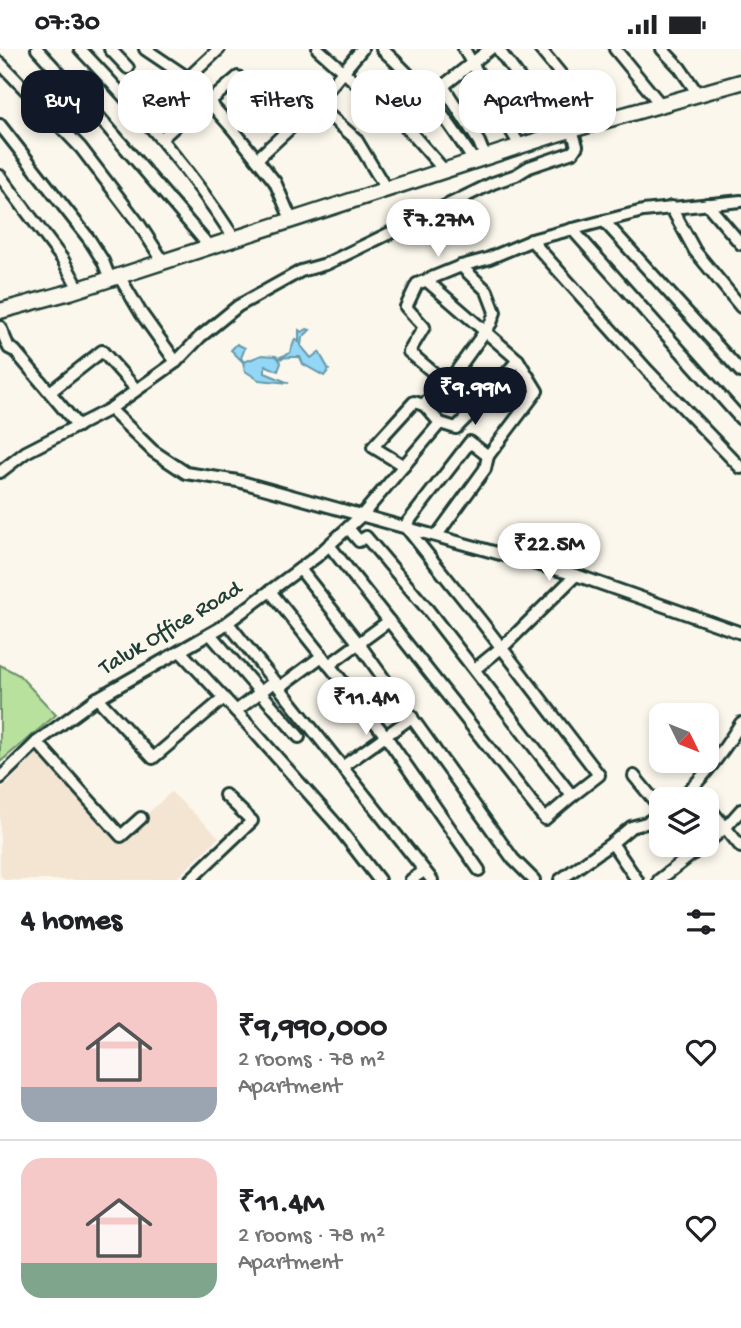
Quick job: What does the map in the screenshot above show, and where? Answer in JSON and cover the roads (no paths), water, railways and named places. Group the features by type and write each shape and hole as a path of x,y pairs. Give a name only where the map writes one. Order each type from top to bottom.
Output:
{"main road":[{"path":"616,118 741,82"},
{"path":"0,311 79,289 562,133"}],"street":[{"path":"37,49 209,246"},
{"path":"80,49 161,139 207,197 234,238"},
{"path":"110,49 128,68"},
{"path":"145,49 176,70"},
{"path":"197,70 219,49"},
{"path":"318,49 408,129 444,170"},
{"path":"337,77 362,49"},
{"path":"382,49 440,108 480,159"},
{"path":"464,49 520,146"},
{"path":"480,159 479,142 443,86 490,49"},
{"path":"498,49 514,70"},
{"path":"540,49 557,70"},
{"path":"615,49 661,105"},
{"path":"662,49 680,68 698,94"},
{"path":"0,64 81,148 139,224 163,261"},
{"path":"213,96 227,85"},
{"path":"213,107 227,123"},
{"path":"337,122 356,139 386,189"},
{"path":"0,125 89,239 176,362"},
{"path":"161,139 168,133"},
{"path":"236,133 275,182 291,219"},
{"path":"257,159 285,133"},
{"path":"0,472 26,452 110,409 176,362 200,337 238,306 301,271 326,264 529,167 573,152 577,146 573,133"},
{"path":"0,176 63,260 79,289"},
{"path":"473,411 447,384 409,352 424,327 406,307 417,284 531,240 572,229 643,211 741,201"},
{"path":"707,204 741,244"},
{"path":"671,207 695,251 741,307"},
{"path":"604,221 741,372"},
{"path":"572,229 741,419"},
{"path":"531,240 648,371 741,468"},
{"path":"424,405 436,391 447,384 485,333 495,312 486,291 461,266"},
{"path":"427,281 518,360 537,391 488,456 485,469 437,535"},
{"path":"0,327 9,348 15,351 78,426"},
{"path":"0,356 9,348"},
{"path":"50,391 102,351 136,389"},
{"path":"404,466 373,447 414,403 424,405 440,423 456,428 518,360"},
{"path":"110,409 153,451 187,473 238,481 576,575 741,633"},
{"name":"Taluk Office Road","path":"0,778 37,742 97,698 211,634 300,569 363,514 440,423"},
{"path":"405,526 470,442 488,456"},
{"path":"329,545 545,819 599,775 502,647 405,526"},
{"path":"348,528 359,541 366,537 475,669 572,796"},
{"path":"300,569 359,644 513,859 534,880"},
{"path":"475,669 502,647 576,575"},
{"path":"270,591 385,735 479,870"},
{"path":"236,711 261,692 359,644 389,621"},
{"path":"228,623 432,880"},
{"path":"211,634 299,737"},
{"path":"180,651 335,823 379,880"},
{"path":"97,698 153,758 224,698"},
{"path":"342,767 412,717"},
{"path":"694,787 741,723"},
{"path":"37,742 121,837 141,818"},
{"path":"634,776 649,795"},
{"path":"190,880 252,821 225,795"},
{"path":"719,833 741,810"},
{"path":"719,819 741,847"},
{"path":"560,880 631,827 649,821"},
{"path":"612,843 637,880"},
{"path":"659,880 688,857"},
{"path":"411,880 424,870"}],"water":[{"path":"299,330 302,332 310,330 302,338 301,346 311,358 319,352 329,370 324,376 303,364 300,357 289,357 279,359 281,363 278,371 265,365 265,373 289,383 259,380 245,371 243,362 231,350 237,344 245,348 241,358 244,362 262,355 278,358 290,353 295,339 299,342"}]}
